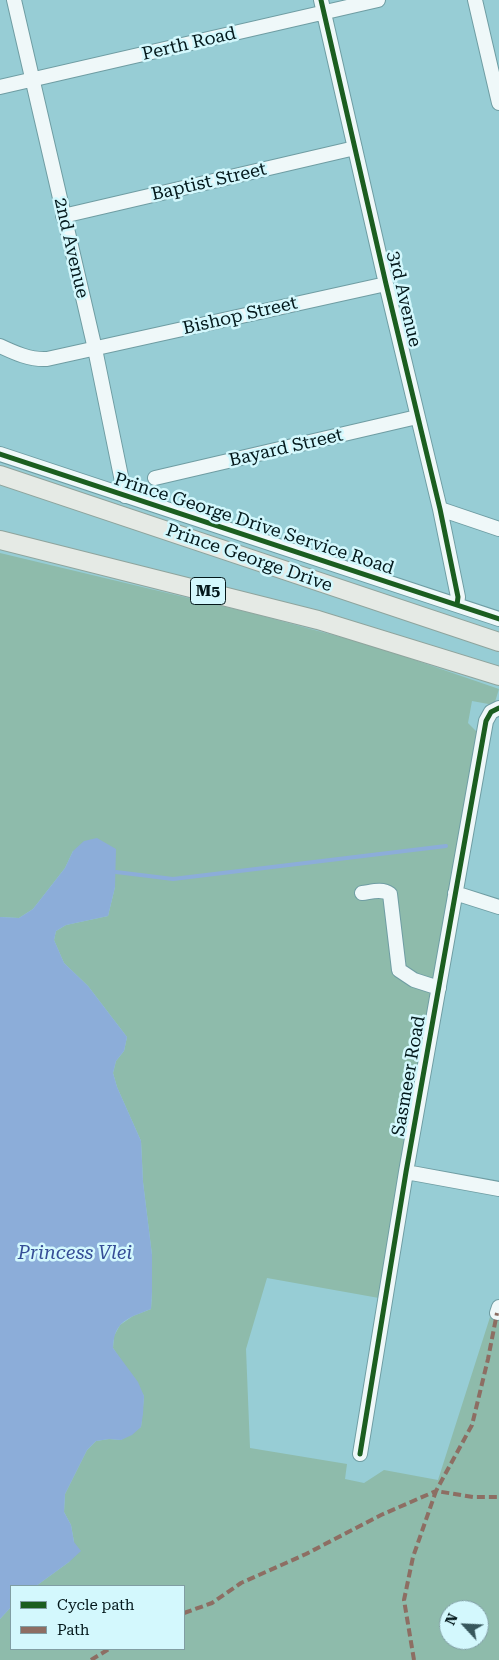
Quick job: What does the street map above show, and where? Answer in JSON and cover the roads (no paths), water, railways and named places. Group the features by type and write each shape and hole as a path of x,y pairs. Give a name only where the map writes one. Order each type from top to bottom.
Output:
{"main road":[{"name":"Prince George Drive","path":"0,475 499,642"},
{"name":"Prince George Drive","path":"0,540 299,615 499,676"}],"street":[{"name":"2nd Avenue","path":"14,0 95,349 125,496"},
{"name":"Perth Road","path":"0,87 322,6 378,0"},
{"path":"475,0 499,104"},
{"name":"3rd Avenue","path":"322,6 440,509 458,597 457,605"},
{"name":"Baptist Street","path":"63,216 355,148"},
{"name":"Bishop Street","path":"0,346 37,360 46,359 386,284"},
{"name":"Bayard Street","path":"155,478 417,417"},
{"name":"Prince George Drive Service Road","path":"0,454 499,619"},
{"path":"440,509 499,529"},
{"name":"Sasmeer Road","path":"360,1454 406,1172 486,721 491,712 499,708"},
{"path":"362,893 381,890 388,892 391,896 399,970 414,980 439,988"},
{"path":"455,893 499,906"},
{"path":"406,1172 499,1189"}],"water":[{"name":"Princess Vlei","path":"97,838 116,849 115,887 108,916 66,925 56,931 54,940 64,963 88,986 127,1037 124,1051 116,1061 113,1073 117,1087 141,1141 143,1182 152,1255 152,1292 151,1309 129,1318 119,1326 113,1348 138,1382 144,1396 143,1414 141,1427 132,1435 121,1440 96,1441 87,1450 65,1494 64,1512 71,1525 74,1542 81,1551 37,1585 10,1585 10,1608 0,1619 0,917 19,918 33,909 65,868 73,851 84,841"}],"waterway":[{"path":"116,872 173,879 446,846"}]}
